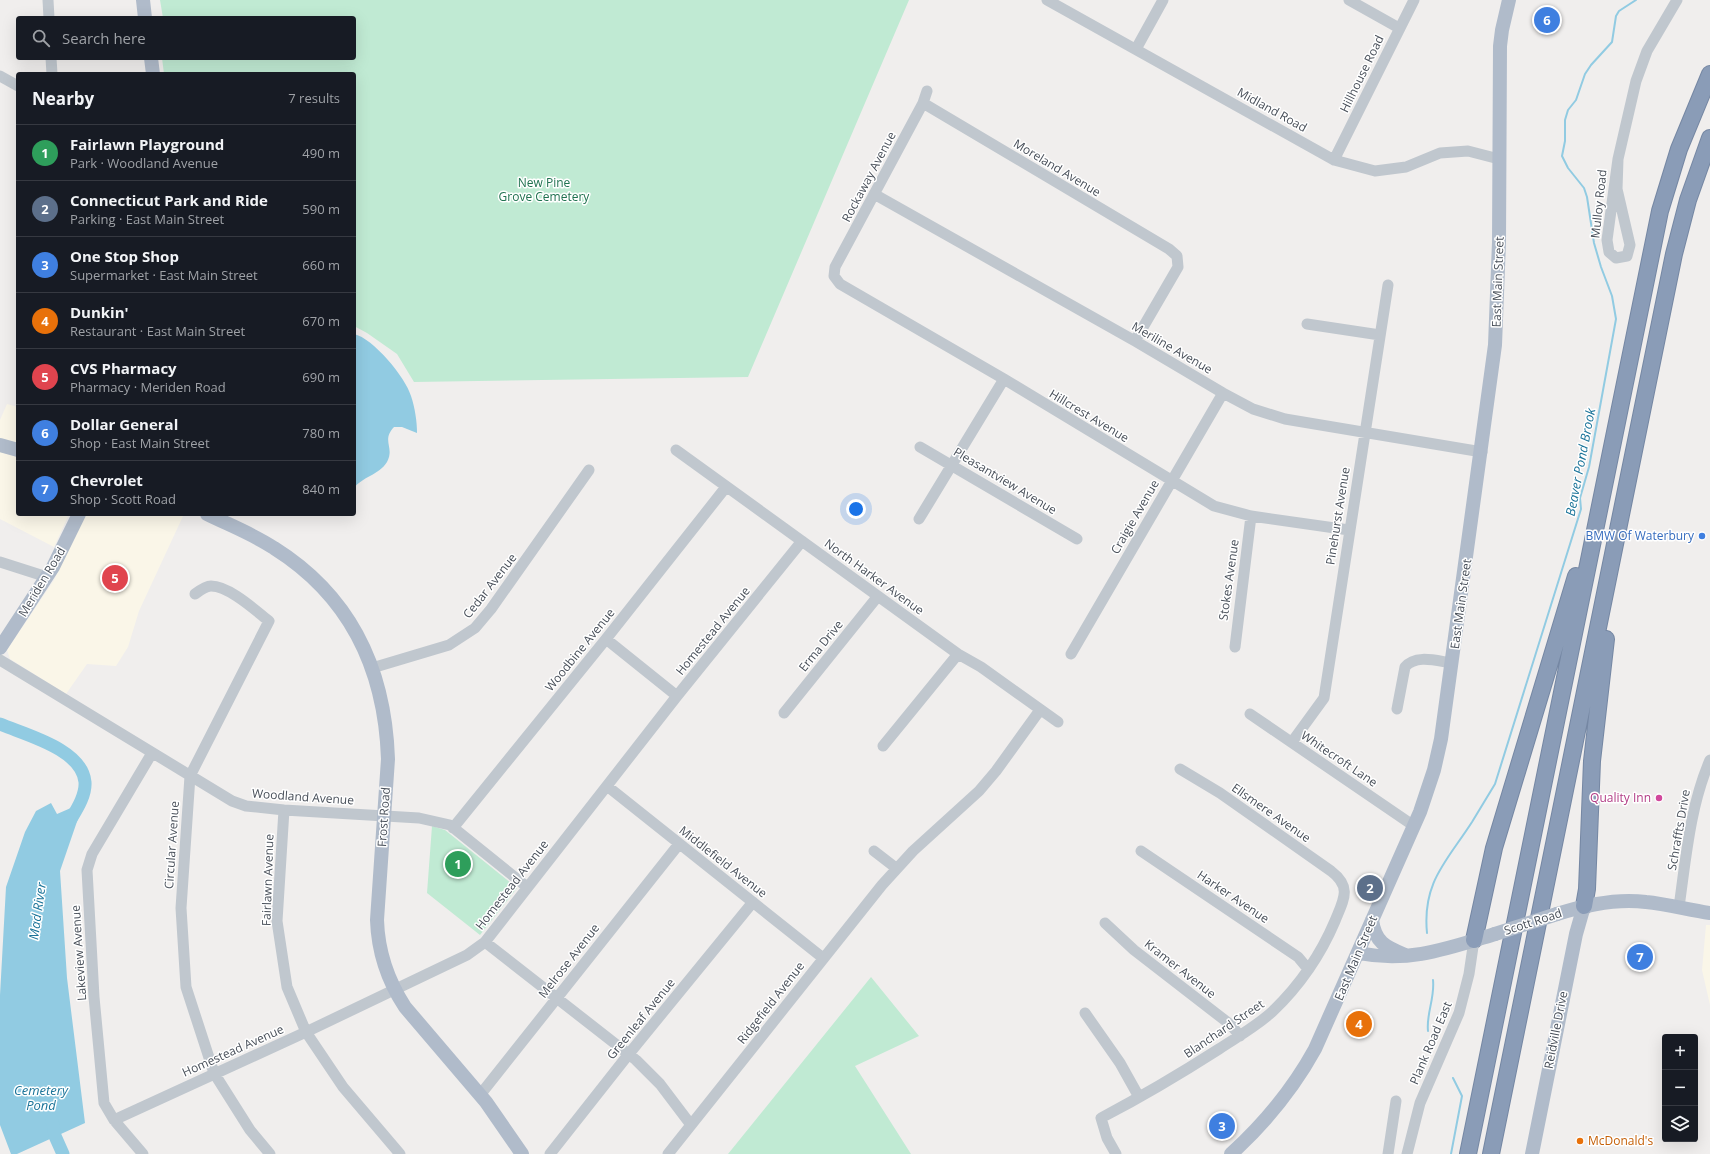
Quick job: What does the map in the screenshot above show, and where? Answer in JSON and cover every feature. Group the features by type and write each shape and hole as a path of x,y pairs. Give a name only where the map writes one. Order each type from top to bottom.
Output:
{"highway":[{"path":"1468,1154 1660,211 1678,149 1710,74"},
{"path":"1491,1154 1679,235 1693,182 1710,138"},
{"path":"1474,940 1494,848 1576,576 1582,560 1592,546"},
{"path":"1584,906 1587,893 1589,801 1596,719 1617,572 1614,551"}],"main road":[{"path":"143,0 145,16"},
{"name":"East Main Street","path":"1231,1154 1267,1118 1300,1076 1322,1034 1414,826 1438,757 1482,452 1497,331 1500,46 1509,0"},
{"path":"151,60 153,72"},
{"path":"0,445 16,449"},
{"name":"Meriden Road","path":"0,648 47,577 77,516"},
{"name":"Frost Road","path":"211,516 274,547 315,578 346,616 359,637 372,668 382,699 387,734 388,759 383,815 377,932 384,961 395,989 413,1016 480,1095 522,1154"},
{"name":"Scott Road","path":"1358,953 1385,958 1409,956 1447,949 1584,906 1631,901 1679,907 1710,913"},
{"name":"Reidville Drive","path":"1532,1154 1576,934 1584,906"},
{"path":"1372,920 1374,931 1378,940 1388,948 1409,956"}],"street":[{"path":"48,0 49,16"},
{"name":"Midland Road","path":"1048,0 1334,160 1375,171 1406,167 1440,153 1468,150 1499,159"},
{"path":"1136,49 1163,0"},
{"path":"1349,0 1399,28"},
{"name":"Hillhouse Road","path":"1334,160 1414,0"},
{"name":"Mulloy Road","path":"1618,159 1617,189 1630,245 1627,256 1616,258 1609,252 1607,240 1618,159 1641,66 1677,0"},
{"path":"51,60 52,72"},
{"path":"0,76 16,85"},
{"name":"Rockaway Avenue","path":"834,276 836,267 923,103 927,91"},
{"name":"Moreland Avenue","path":"923,103 1169,249 1177,256 1178,267 1135,341"},
{"name":"Meriline Avenue","path":"874,194 1253,409 1285,419 1365,434 1482,452"},
{"name":"Hillcrest Avenue","path":"834,276 840,284 1004,379 1171,482 1214,506 1251,516 1349,530"},
{"name":"Pinehurst Avenue","path":"1292,742 1324,698 1388,285"},
{"path":"1307,324 1380,334"},
{"path":"918,519 1004,379"},
{"name":"Craigie Avenue","path":"1071,654 1223,393"},
{"name":"Pleasantview Avenue","path":"920,447 1076,539"},
{"name":"North Harker Avenue","path":"676,450 958,654 981,667 1058,722"},
{"name":"Cedar Avenue","path":"372,668 449,645 475,628 491,610 590,470"},
{"name":"Woodbine Avenue","path":"453,828 606,639 726,487"},
{"name":"Stokes Avenue","path":"1235,647 1251,516"},
{"name":"Homestead Avenue","path":"114,1120 306,1032 467,955 485,942 677,696 802,541"},
{"path":"0,562 47,577"},
{"name":"Circular Avenue","path":"195,594 209,586 221,587 250,606 269,621 190,776 181,908 186,987 214,1073 250,1130 270,1154"},
{"name":"Erma Drive","path":"784,713 878,596"},
{"path":"606,639 677,696"},
{"path":"883,746 958,654"},
{"path":"1397,709 1405,667 1409,663 1414,659 1452,663"},
{"name":"Woodland Avenue","path":"0,660 190,776 239,804 284,810 419,818 444,823 453,828 527,887"},
{"name":"Ridgefield Avenue","path":"668,1154 896,868 919,845 979,791 1000,766 1040,710"},
{"name":"Whitecroft Lane","path":"1250,714 1414,826"},
{"name":"Lakeview Avenue","path":"143,1154 114,1120 104,1103 94,997 86,870 92,854 152,753"},
{"name":"Schraffts Drive","path":"1679,907 1692,817 1700,784 1710,760"},
{"name":"Ellsmere Avenue","path":"1180,768 1220,793 1330,871 1343,884"},
{"name":"Middlefield Avenue","path":"607,786 823,958"},
{"name":"Fairlawn Avenue","path":"284,810 277,921 287,987 306,1032 343,1088 400,1154"},
{"name":"Melrose Avenue","path":"480,1095 679,844"},
{"path":"874,851 896,868"},
{"name":"Harker Avenue","path":"1141,851 1298,956 1308,969"},
{"name":"Blanchard Street","path":"1116,1154 1105,1133 1101,1118 1183,1072 1240,1036 1274,1010 1308,969 1326,942 1338,914 1345,892 1343,884"},
{"name":"Greenleaf Avenue","path":"550,1154 628,1055 753,902"},
{"name":"Kramer Avenue","path":"1105,923 1134,950 1231,1025 1240,1036"},
{"name":"Plank Road East","path":"1407,1154 1420,1103 1459,1013 1469,974 1474,940"},
{"path":"485,942 628,1055 660,1084 691,1125"},
{"path":"1085,1013 1120,1063 1139,1097"},
{"path":"1388,1154 1396,1101"}],"shaded area":[{"path":"7,404 16,406 16,443 0,439 0,420"},
{"path":"0,452 16,456 16,516 68,516 54,547 0,519"},
{"path":"85,516 183,516 139,611 128,647 116,666 87,664 66,694 10,659 7,650 54,580"},
{"path":"1706,925 1710,925 1710,1005 1702,970"}],"green space":[{"name":"New Pine Grove Cemetery","path":"160,0 909,0 748,377 414,382 397,354 356,327 356,72 164,72 162,60 356,60 356,16 163,16"},
{"path":"432,826 445,830 517,888 480,935 427,893"},
{"path":"871,977 919,1036 855,1066 911,1154 728,1154"}],"water":[{"path":"356,335 362,337 379,351 403,379 408,388 416,415 417,424 417,433 402,427 394,427 390,432 388,440 390,452 387,462 380,470 356,485"},
{"name":"Cemetery Pond","path":"51,803 57,814 80,804 82,807 60,871 67,978 85,1123 17,1154 11,1154 0,1125 0,995 6,887 25,832 36,811"}],"waterway":[{"name":"Beaver Pond Brook","path":"1427,933 1426,915 1432,886 1445,861 1472,822 1495,784 1581,509 1580,498 1589,467 1616,319 1612,296 1594,243 1587,197 1584,188 1568,168 1562,156 1565,141 1565,120 1568,110 1576,100 1585,74 1591,65 1612,42 1616,16 1619,11 1636,0"},
{"name":"Mad River","path":"0,724 38,738 64,752 82,770 85,782 84,792 81,802 71,819"},
{"name":"Beaver Pond Brook","path":"1428,1031 1428,1018 1433,993 1433,980"},
{"name":"Beaver Pond Brook","path":"1451,1154 1462,1096 1453,1078"},
{"name":"Mad River","path":"52,1120 55,1136 63,1154"}],"place":[{"name":"Dollar General","path":"1547,20"},
{"name":"BMW Of Waterbury","path":"1702,536"},
{"name":"CVS Pharmacy","path":"115,578"},
{"name":"Quality Inn","path":"1659,798"},
{"name":"Fairlawn Playground","path":"458,864"},
{"name":"Connecticut Park and Ride","path":"1370,888"},
{"name":"Chevrolet","path":"1640,957"},
{"name":"Dunkin'","path":"1359,1024"},
{"name":"One Stop Shop","path":"1222,1126"},
{"name":"McDonald's","path":"1580,1141"}]}
